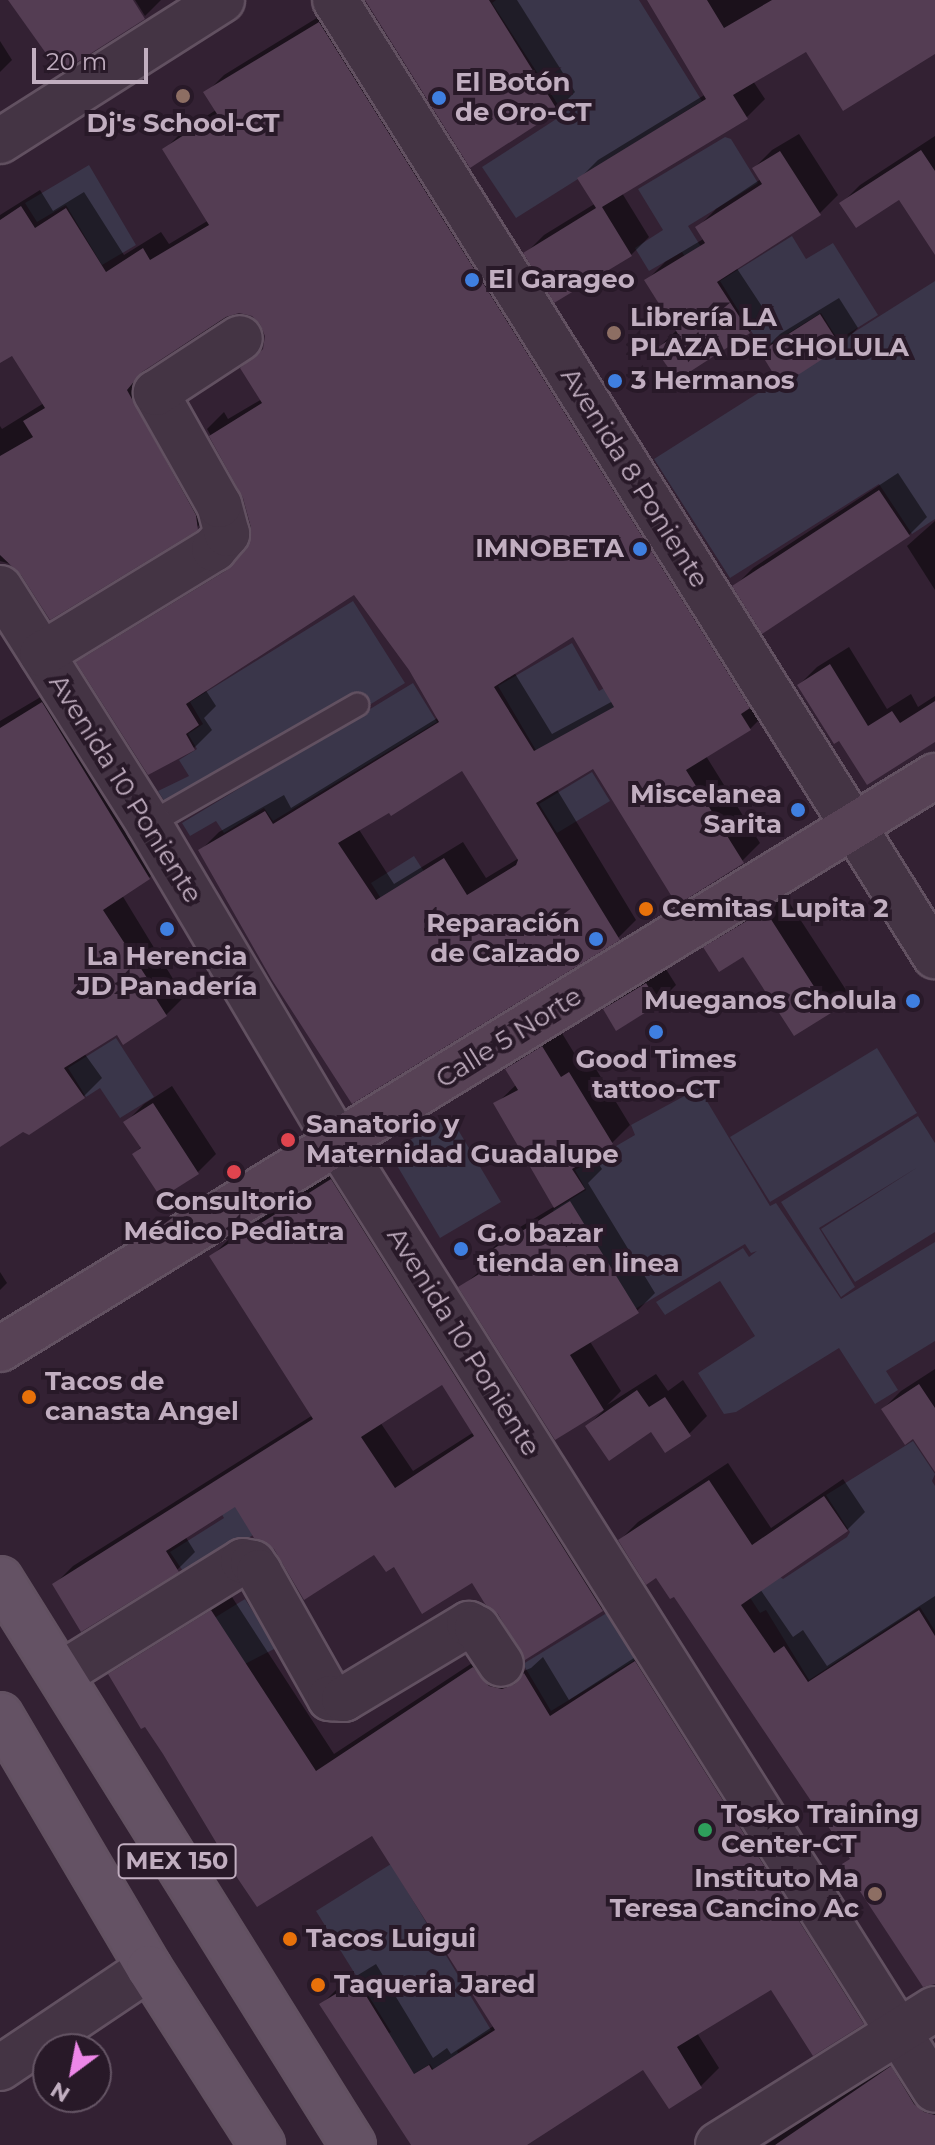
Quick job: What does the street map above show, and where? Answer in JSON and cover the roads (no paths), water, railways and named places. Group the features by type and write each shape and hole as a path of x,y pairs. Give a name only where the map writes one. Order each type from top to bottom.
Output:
{"main road":[{"name":"MEX 150","path":"0,1579 353,2145"},
{"name":"MEX 150","path":"0,1715 149,1968 262,2145"}],"street":[{"path":"0,141 222,0"},
{"name":"Avenida 8 Poniente","path":"335,0 935,956"},
{"path":"42,654 214,549 227,534 219,505 156,393 240,338"},
{"name":"Avenida 10 Poniente","path":"0,588 149,824 338,1143 935,2090"},
{"name":"Calle 5 Norte","path":"0,1349 935,776"},
{"path":"61,1674 243,1561 253,1563 259,1572 330,1698 344,1699 469,1624 477,1628 501,1664"},
{"path":"0,2068 149,1968"},
{"path":"718,2145 935,2009"}],"lane":[{"path":"149,824 357,705"}],"place":[{"name":"Dj's School-CT","path":"183,96"},
{"name":"El Botón de Oro-CT","path":"439,98"},
{"name":"El Garageo","path":"472,280"},
{"name":"Librería LA PLAZA DE CHOLULA","path":"614,333"},
{"name":"3 Hermanos","path":"615,381"},
{"name":"IMNOBETA","path":"640,549"},
{"name":"Miscelanea Sarita","path":"798,810"},
{"name":"Cemitas Lupita 2","path":"646,909"},
{"name":"La Herencia JD Panadería","path":"167,929"},
{"name":"Reparación de Calzado","path":"596,939"},
{"name":"Mueganos Cholula","path":"913,1001"},
{"name":"Good Times tattoo-CT","path":"656,1032"},
{"name":"Sanatorio y Maternidad Guadalupe","path":"288,1140"},
{"name":"Consultorio Médico Pediatra","path":"234,1172"},
{"name":"G.o bazar tienda en linea","path":"461,1249"},
{"name":"Tacos de canasta Angel","path":"29,1397"},
{"name":"Tosko Training Center-CT","path":"705,1830"},
{"name":"Instituto Ma Teresa Cancino Ac","path":"875,1894"},
{"name":"Tacos Luigui","path":"290,1939"},
{"name":"Taqueria Jared","path":"318,1985"}]}
